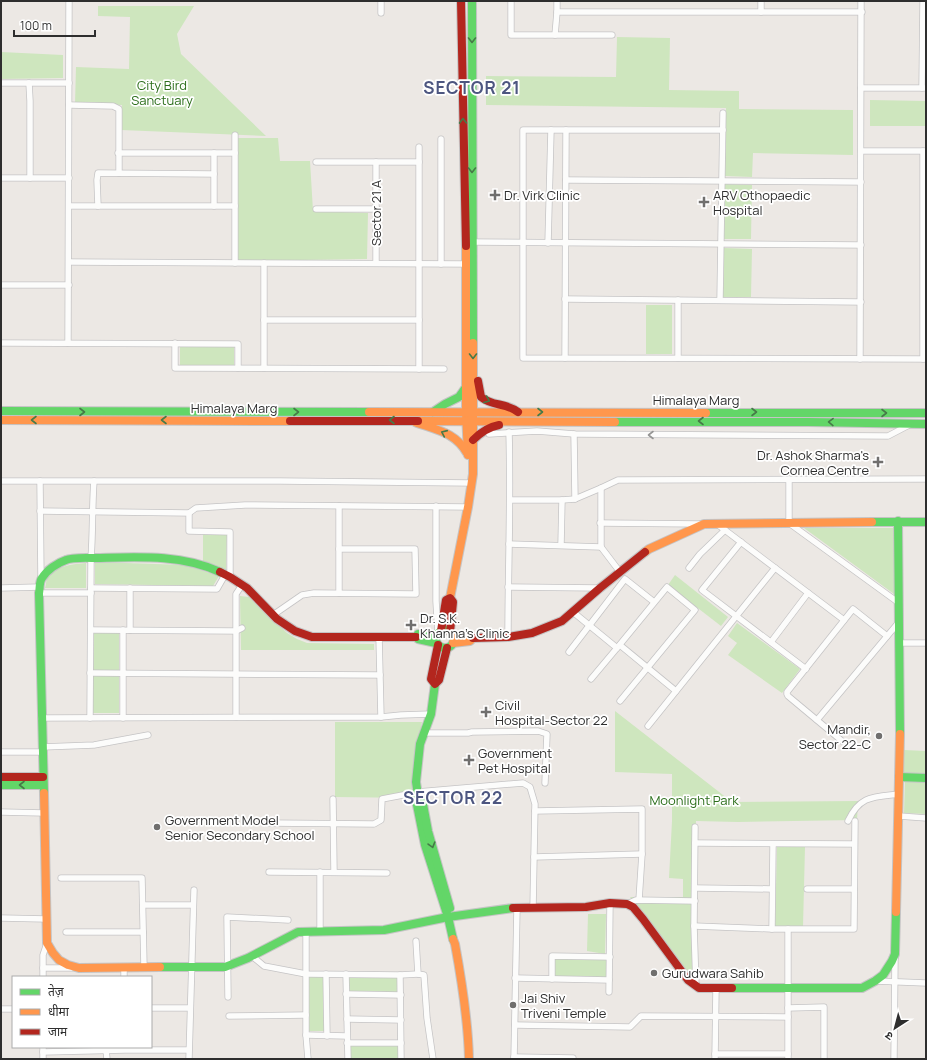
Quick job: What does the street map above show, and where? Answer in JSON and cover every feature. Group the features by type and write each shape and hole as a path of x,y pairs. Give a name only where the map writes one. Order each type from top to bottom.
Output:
{"street":[{"path":"68,343 69,1"},
{"path":"381,1 381,13"},
{"path":"461,1 469,242"},
{"path":"470,412 466,387 472,1"},
{"path":"511,1 511,35 612,35"},
{"path":"555,35 557,1"},
{"path":"761,1 761,12"},
{"path":"860,359 862,1"},
{"path":"861,88 924,88 923,1"},
{"path":"557,12 862,12"},
{"path":"1,83 69,83"},
{"path":"29,83 30,178"},
{"path":"69,105 113,106 118,109 119,173"},
{"path":"720,300 723,113"},
{"path":"723,130 523,130 523,358 925,359 924,151 861,151"},
{"path":"548,243 551,130"},
{"path":"565,358 566,130"},
{"path":"235,135 235,263"},
{"path":"441,139 441,264"},
{"path":"419,147 419,369"},
{"path":"118,153 235,153"},
{"path":"214,153 214,206"},
{"path":"316,162 419,162"},
{"name":"Sector 21 A","path":"376,162 376,264"},
{"path":"98,206 98,173 214,174"},
{"path":"1,178 69,178"},
{"path":"566,180 861,182"},
{"path":"69,206 235,206"},
{"path":"316,209 377,209"},
{"path":"469,242 861,245"},
{"path":"69,262 469,264"},
{"path":"264,263 264,368"},
{"path":"469,264 473,371 468,457 471,483"},
{"path":"1,285 69,285"},
{"path":"565,299 861,302"},
{"path":"678,300 678,358"},
{"path":"264,320 419,320"},
{"path":"1,343 238,344 238,368"},
{"path":"175,343 175,368 444,369"},
{"path":"473,371 478,380 480,397 488,402 512,406 518,412"},
{"path":"433,412 459,396 466,387"},
{"name":"Himalaya Marg","path":"1,412 926,413"},
{"name":"Himalaya Marg","path":"1,420 410,420 926,424"},
{"path":"410,420 442,431 452,437 464,446 468,457"},
{"path":"469,1059 465,997 455,944 457,940 428,830 422,799 418,794 416,782 420,744 430,714 435,684 439,680 444,639 446,600 450,598 473,474 473,440 470,421"},
{"path":"473,440 486,427 512,421"},
{"path":"533,421 533,431"},
{"path":"489,434 533,431 574,434 888,436 911,424"},
{"path":"508,637 508,544 510,500 509,432"},
{"path":"574,434 575,498"},
{"path":"510,500 562,500 575,498 618,480 926,479"},
{"path":"789,480 789,523"},
{"path":"1,481 471,483"},
{"path":"40,481 42,750 47,943 51,953 69,965 79,968"},
{"path":"90,718 91,558 93,540 92,512 94,481"},
{"path":"601,488 601,547 620,572"},
{"path":"560,545 562,500"},
{"path":"40,512 189,513 196,508 245,505 468,507"},
{"path":"339,506 339,593"},
{"path":"436,506 436,601 444,639"},
{"path":"1,588 40,586 91,591 130,588 217,589 228,576 230,532 189,531 189,513"},
{"path":"600,523 717,524 898,521 926,522"},
{"path":"894,1059 899,816 898,521"},
{"path":"789,523 899,603"},
{"path":"40,586 51,568 67,559 128,557 168,558 213,569 228,576 247,588 273,614 295,631 312,638 379,636 416,637 418,634 444,639 470,636 473,638 508,637 532,632 562,621 649,549 704,524"},
{"path":"717,524 844,620"},
{"path":"689,568 700,554 725,530"},
{"path":"741,542 702,590 806,669"},
{"path":"508,544 601,547"},
{"path":"273,614 302,594 416,594 415,549 339,549"},
{"path":"648,726 775,568"},
{"path":"568,652 590,626 625,579 654,602"},
{"path":"236,718 236,674 239,630 236,594 242,585"},
{"path":"508,587 600,588"},
{"path":"591,679 667,587 694,610 620,701"},
{"path":"130,588 130,630"},
{"path":"771,642 808,593"},
{"path":"842,741 787,694 787,692 853,609 887,636"},
{"path":"573,612 590,626 648,667 676,691"},
{"path":"817,720 899,622"},
{"path":"90,630 239,630"},
{"path":"122,630 123,718"},
{"path":"379,636 381,717"},
{"path":"899,643 926,643"},
{"path":"90,674 380,675"},
{"path":"42,718 381,717 430,714"},
{"path":"424,733 468,734 472,732 538,731 548,734 545,783"},
{"path":"1,752 94,745 148,735"},
{"path":"1,777 43,781"},
{"path":"899,777 926,778"},
{"path":"1,785 43,781"},
{"path":"418,794 523,783 530,787 535,804 533,908"},
{"path":"848,820 852,811 860,803 869,798 899,794"},
{"path":"268,823 374,824 381,820 382,799 403,795"},
{"path":"333,800 334,872"},
{"path":"535,811 642,809 642,854 639,900"},
{"path":"1,812 44,813"},
{"path":"899,816 926,818"},
{"path":"694,926 772,929 854,929 855,821"},
{"path":"695,827 694,926 696,986"},
{"path":"695,844 854,844"},
{"path":"772,929 773,844"},
{"path":"534,857 642,854"},
{"path":"269,872 387,873"},
{"path":"320,872 320,931"},
{"path":"62,878 142,878 144,967"},
{"path":"695,888 772,889"},
{"path":"807,889 854,889"},
{"path":"189,1059 188,1050 194,890"},
{"path":"627,904 634,900 695,901"},
{"path":"43,968 225,967 252,956 298,932 384,930 450,917 508,908 586,907 610,903 627,904 633,907 688,980 699,988 862,988 876,982 887,971 895,954"},
{"path":"610,903 610,992"},
{"path":"143,905 194,904"},
{"path":"517,908 514,1058 573,1058"},
{"path":"228,997 227,917 288,920"},
{"path":"1,918 46,919"},
{"path":"716,988 715,1056 788,1057 788,929"},
{"path":"66,932 143,932"},
{"path":"306,932 306,1035 308,1059"},
{"path":"416,941 418,974"},
{"path":"43,976 43,955 47,943"},
{"path":"252,956 264,966 306,974 424,974 427,1018 433,1059"},
{"path":"552,979 552,956 610,957"},
{"path":"124,967 124,976"},
{"path":"326,974 327,1036"},
{"path":"346,974 348,1059"},
{"path":"400,975 402,1059"},
{"path":"515,978 609,980"},
{"path":"876,982 926,983"},
{"path":"346,994 400,995"},
{"path":"152,1008 190,1008"},
{"path":"788,1008 824,1008 824,1059"},
{"path":"1,1009 12,1009"},
{"path":"229,1016 306,1015"},
{"path":"515,1025 630,1027 641,1016 788,1016"},
{"path":"347,1019 401,1020"},
{"path":"306,1035 327,1036 347,1040 401,1043"},
{"path":"43,1059 43,1049 106,1050 124,1048 188,1050"},
{"path":"106,1050 107,1059"}],"green space":[{"name":"City Bird Sanctuary","path":"98,6 194,6 177,34 181,54 266,136 121,130 122,105 75,104 76,67 129,69 130,17 98,16"},
{"path":"617,37 670,38 669,90 739,91 739,109 853,110 853,155 753,153 752,177 725,176 726,108 486,105 486,76 616,77"},
{"path":"1,52 63,55 63,78 1,79"},
{"path":"870,100 926,101 926,126 870,126"},
{"path":"235,138 278,138 280,161 310,161 313,211 368,213 367,259 238,261"},
{"path":"725,184 752,185 751,239 724,239"},
{"path":"724,248 752,249 751,297 723,297"},
{"path":"646,305 672,305 672,354 646,354"},
{"path":"180,345 234,346 234,366 180,366"},
{"path":"804,528 894,528 894,594"},
{"path":"203,534 227,534 226,570 203,561"},
{"path":"95,562 185,565 219,576 213,586 95,584"},
{"path":"86,563 86,588 45,588 47,578 54,571 64,566"},
{"path":"675,575 728,617 721,626 668,585"},
{"path":"240,596 249,597 287,633 297,639 307,643 374,644 374,650 241,650"},
{"path":"737,623 800,669 782,693 728,655 737,643 728,636"},
{"path":"93,633 119,633 119,670 93,670"},
{"path":"93,676 119,676 119,713 93,713"},
{"name":"Moonlight Park","path":"615,711 732,802 858,801 857,820 738,822 696,821 692,978 630,897 683,897 683,879 669,878 672,821 672,774 615,772"},
{"path":"335,722 422,722 415,760 415,798 335,797"},
{"path":"904,750 926,751 926,774 903,773"},
{"path":"905,781 926,782 926,814 904,813"},
{"path":"777,847 805,847 803,927 775,927"},
{"path":"588,914 606,914 605,954 587,951"},
{"path":"552,956 610,957 609,980 552,979"},
{"path":"308,975 324,975 325,1031 308,1031"},
{"path":"348,976 399,977 399,993 348,992"},
{"path":"349,1045 399,1045 399,1059 349,1059"}],"traffic: fast":[{"path":"472,1 473,343"},
{"path":"433,412 459,397 466,387"},
{"path":"1,411 369,412"},
{"path":"706,413 926,413"},
{"path":"615,422 808,422 926,424"},
{"path":"898,521 900,734"},
{"path":"872,522 926,522"},
{"path":"44,793 39,593 40,581 44,575 52,567 63,561 81,558 143,557 174,559 205,566 220,572"},
{"path":"445,630 451,633 454,639 451,645 445,648 439,645 436,639 439,633 445,630"},
{"path":"436,643 418,639 416,637 418,634 437,635"},
{"path":"435,684 431,714 420,744 416,782 418,795 416,800 425,845 448,917 453,939"},
{"path":"899,777 926,778"},
{"path":"1,785 43,785"},
{"path":"418,795 422,799 428,831 450,908"},
{"path":"160,967 225,967 248,958 298,932 384,930 448,917 513,908"},
{"path":"732,988 862,988 883,975 892,961 895,954 896,912"}],"traffic: slow":[{"path":"466,246 466,412 468,455"},
{"path":"450,598 473,474 473,343"},
{"path":"369,412 706,413"},
{"path":"1,420 290,421"},
{"path":"418,421 615,422"},
{"path":"415,422 451,436 457,440 467,453"},
{"path":"645,552 704,524 872,522"},
{"path":"453,636 470,636 473,638 470,641 453,643"},
{"path":"896,912 900,734"},
{"path":"44,793 47,943 53,953 59,960 68,965 79,968 160,967"},
{"path":"453,939 464,1001 469,1059"}],"traffic: jam":[{"path":"461,1 466,246"},
{"path":"478,381 481,397 490,402 508,407 518,412"},
{"path":"290,421 418,421"},
{"path":"473,440 485,430 499,425"},
{"path":"473,638 508,637 532,633 562,621 645,552"},
{"path":"220,572 247,588 277,619 295,631 312,637 416,637"},
{"path":"441,631 446,600 450,598 453,602 450,632"},
{"path":"438,645 431,679 435,684 439,680 447,648"},
{"path":"1,777 43,777"},
{"path":"513,908 586,907 610,903 627,904 633,907 643,919 688,980 699,988 732,988"}],"place":[{"name":"Dr. Virk Clinic","path":"495,195"},
{"name":"ARV Othopaedic Hospital","path":"704,202"},
{"name":"Dr. Ashok Sharma's Cornea Centre","path":"878,462"},
{"name":"Dr. S.K. Khanna's Clinic","path":"411,625"},
{"name":"Civil Hospital-Sector 22","path":"486,712"},
{"name":"Mandir, Sector 22-C","path":"879,736"},
{"name":"Government Pet Hospital","path":"469,760"},
{"name":"Government Model Senior Secondary School","path":"157,827"},
{"name":"Gurudwara Sahib","path":"654,973"},
{"name":"Jai Shiv Triveni Temple","path":"513,1005"}],"district":[{"name":"SECTOR 21","path":"472,88"},
{"name":"SECTOR 22","path":"453,798"}]}
